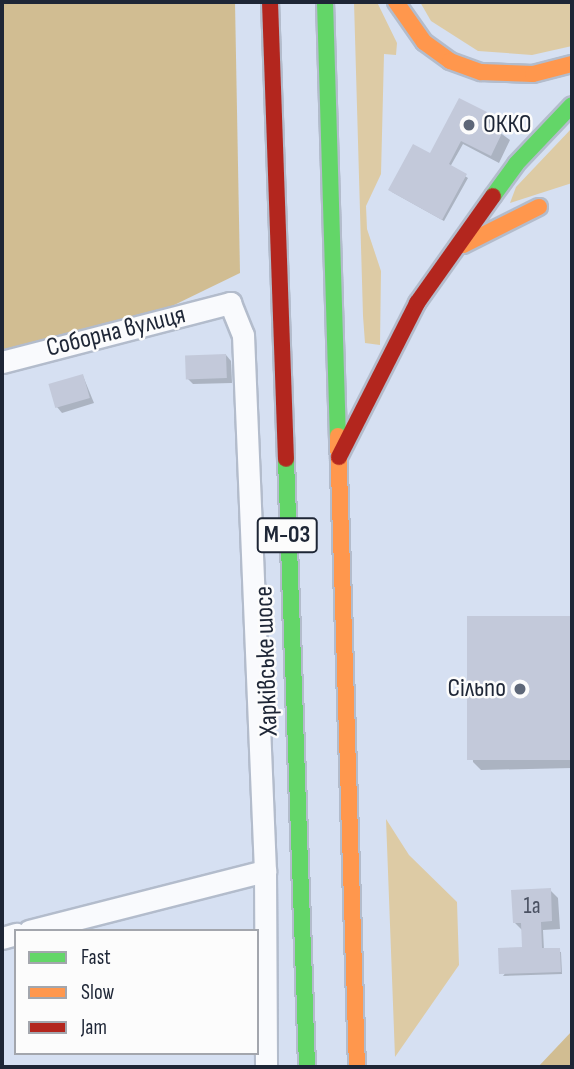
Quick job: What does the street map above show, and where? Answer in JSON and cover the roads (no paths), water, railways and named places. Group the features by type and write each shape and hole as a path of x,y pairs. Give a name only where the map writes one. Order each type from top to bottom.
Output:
{"highway":[{"name":"Харківське шосе","path":"270,2 307,1067"},
{"name":"М-03","path":"325,2 358,1067"},
{"path":"396,2 424,42 450,61 481,72 533,74 572,64"},
{"path":"339,457 417,303 450,253 516,164 572,105"},
{"path":"450,253 502,222 539,207"}],"street":[{"name":"Соборна вулиця","path":"2,362 230,303 243,335 265,871"},
{"path":"37,929 265,871 266,1067"}],"place":[{"name":"ОККО","path":"469,125"},
{"name":"Сільпо","path":"520,689"}]}
